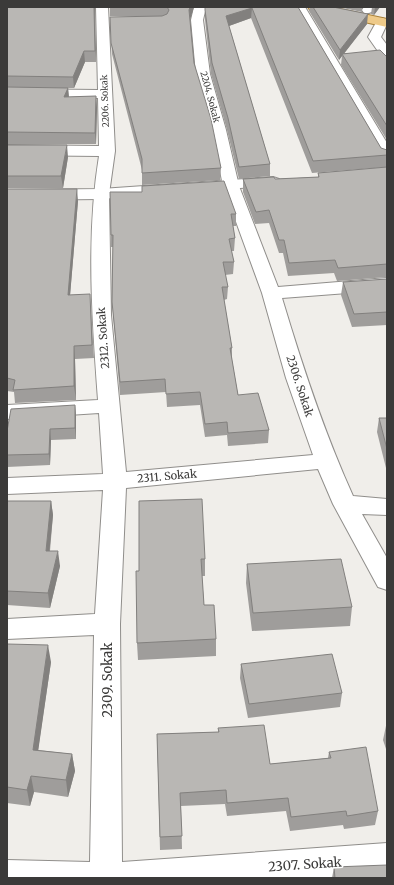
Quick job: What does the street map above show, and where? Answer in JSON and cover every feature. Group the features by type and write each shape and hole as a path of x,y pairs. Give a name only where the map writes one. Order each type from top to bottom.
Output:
{"main road":[{"path":"314,7 385,20"},
{"path":"351,7 369,9 385,20"}],"street":[{"name":"2206. Sokak","path":"101,194 107,151 102,7"},
{"name":"2204. Sokak","path":"200,7 197,20 203,74 219,130 231,186"},
{"path":"299,7 387,156"},
{"path":"385,20 374,37 387,54"},
{"path":"102,22 117,22"},
{"path":"7,92 105,94"},
{"path":"7,150 107,151"},
{"path":"7,195 101,194 285,181"},
{"name":"2306. Sokak","path":"231,186 271,293 296,378 326,461 345,504 387,580"},
{"name":"2312. Sokak","path":"101,194 101,315 115,481"},
{"path":"271,293 387,284"},
{"path":"7,412 108,406"},
{"name":"2311. Sokak","path":"7,486 115,481 326,461"},
{"name":"2309. Sokak","path":"106,878 107,624 115,481"},
{"path":"345,504 387,508"},
{"path":"7,629 107,624"},
{"name":"2307. Sokak","path":"7,876 106,878 387,858"}],"building":[{"path":"7,7 94,7 95,51 84,51 73,77 7,76"},
{"path":"167,7 190,7 189,10 194,63 211,119 221,168 142,173 142,159 111,43 110,17 162,16 167,14 169,10"},
{"path":"205,7 298,7 381,148 387,150 387,155 313,161 252,8 226,16 270,164 239,167 228,118 212,63"},
{"path":"313,7 333,7 368,14 340,50"},
{"path":"380,50 387,57 387,126 342,54"},
{"path":"7,87 68,88 64,97 96,96 95,133 7,132"},
{"path":"7,145 67,145 61,176 7,176"},
{"path":"387,167 387,264 338,268 335,260 289,263 284,240 279,240 269,210 256,212 243,179 319,177 318,173"},
{"path":"224,181 236,214 231,214 235,238 229,239 234,262 223,262 228,287 222,287 238,395 258,393 269,430 228,433 227,422 205,424 200,392 166,394 165,379 120,382 112,302 113,235 111,235 110,192 142,192 142,186"},
{"path":"7,189 77,189 68,295 90,294 92,345 74,346 74,386 13,390 15,380 7,378"},
{"path":"387,279 387,312 354,314 343,282"},
{"path":"75,405 75,428 50,429 49,454 7,455 7,431 11,409"},
{"path":"379,418 387,418 387,449"},
{"path":"202,499 205,559 201,559 204,605 214,605 216,639 137,643 136,571 139,571 139,501"},
{"path":"7,501 51,501 46,551 58,551 48,593 7,591"},
{"path":"341,559 352,607 253,613 247,564"},
{"path":"7,644 48,645 33,750 72,754 66,780 31,776 27,790 7,787"},
{"path":"332,654 342,693 249,704 241,664"},
{"path":"264,725 270,764 331,758 329,752 366,747 378,811 347,816 346,811 291,817 288,798 227,803 226,790 180,793 182,836 160,837 157,734 219,732 218,728"},
{"path":"387,865 387,878 335,878 334,867"}]}
